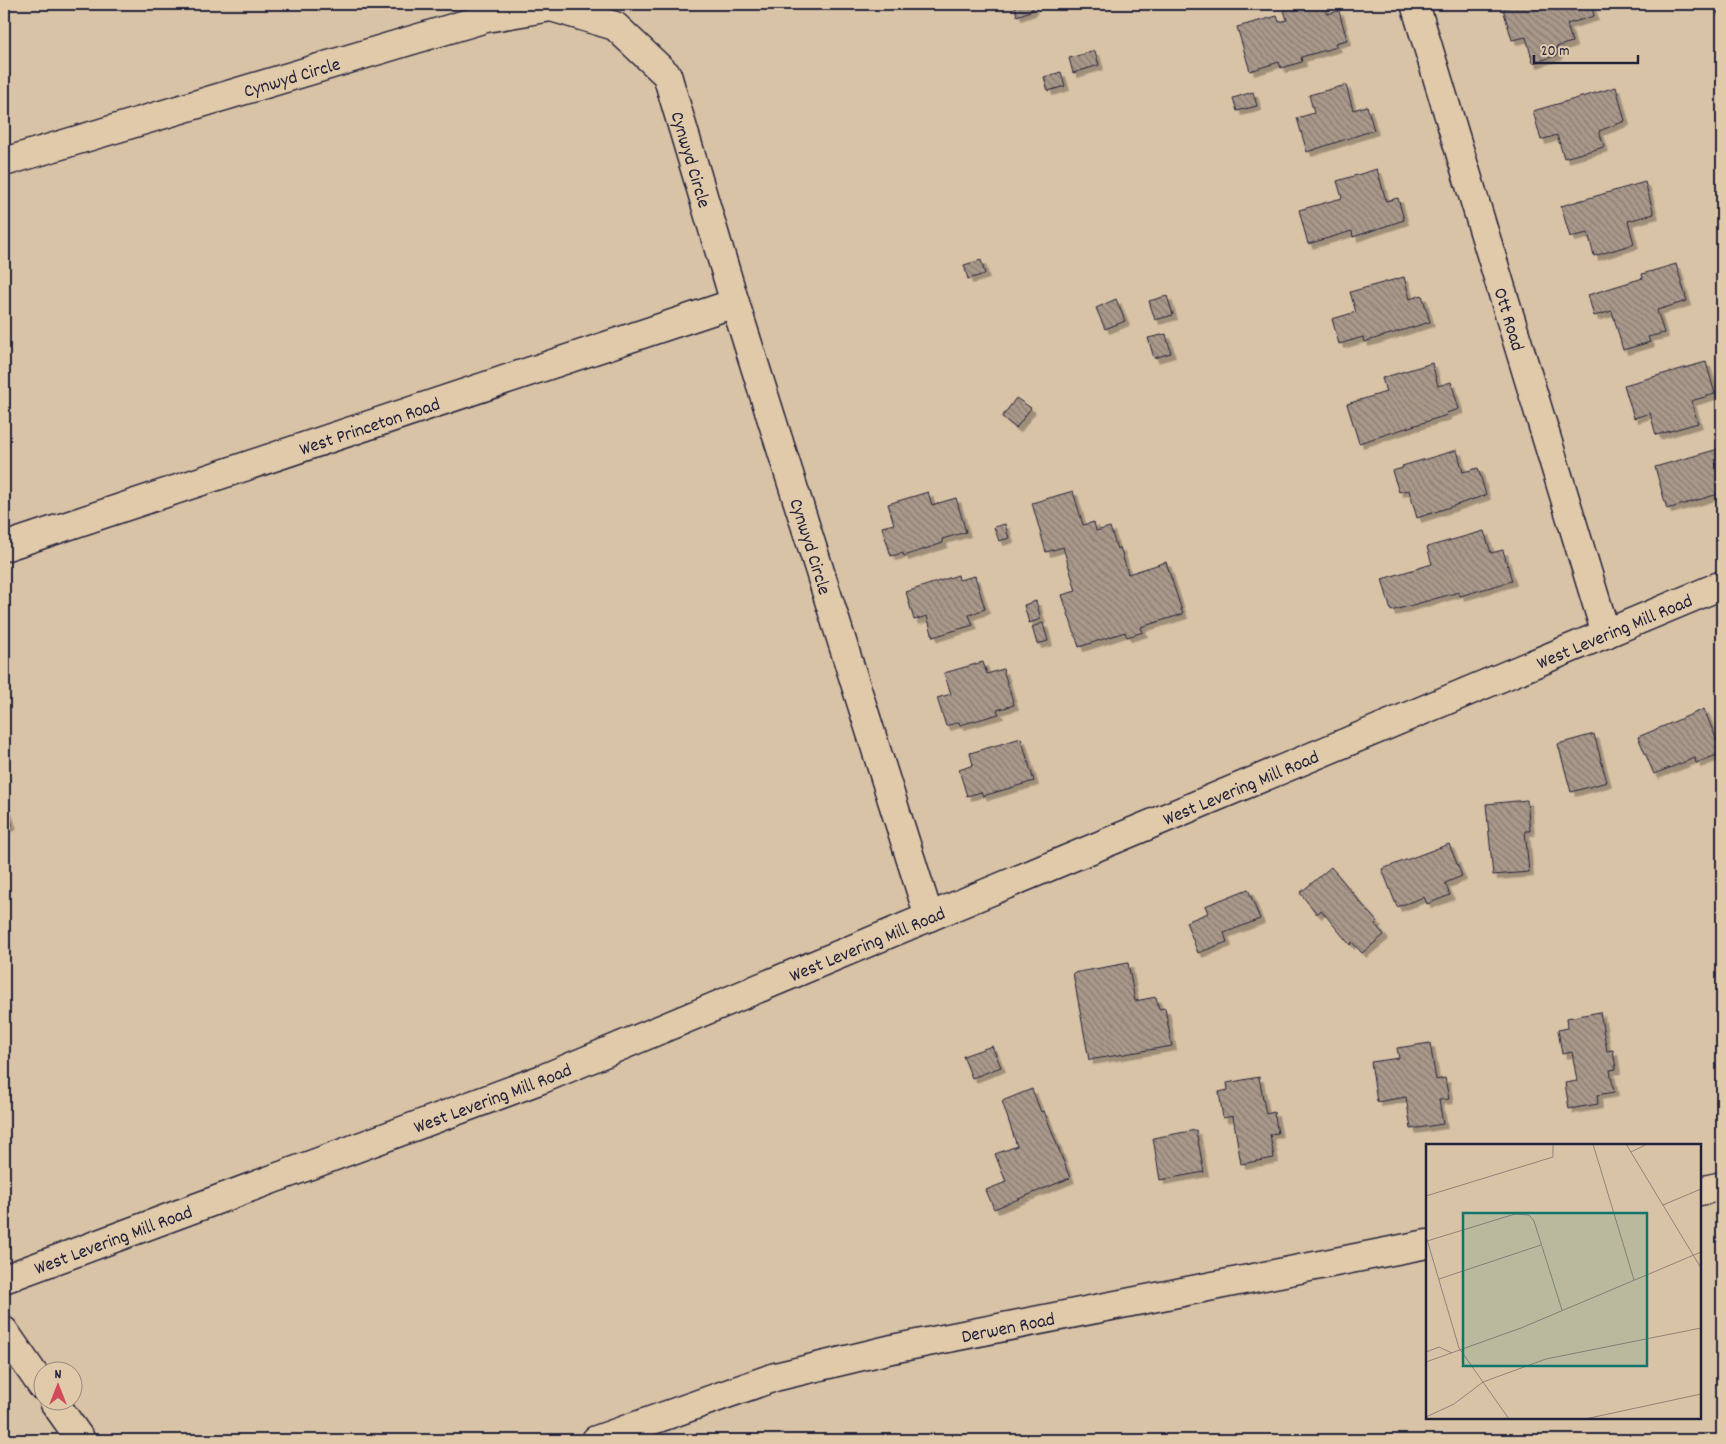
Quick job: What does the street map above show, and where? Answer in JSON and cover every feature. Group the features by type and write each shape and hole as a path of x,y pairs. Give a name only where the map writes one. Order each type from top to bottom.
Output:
{"street":[{"name":"Ott Road","path":"1415,4 1606,634"},
{"name":"Cynwyd Circle","path":"4,162 486,18 551,7 615,26 667,75 735,303 929,917"},
{"name":"West Princeton Road","path":"4,547 735,303"},
{"name":"West Levering Mill Road","path":"4,1279 542,1079 1722,585"},
{"path":"1701,1191 1722,1186"},
{"name":"Derwen Road","path":"596,1440 775,1378 892,1349 1426,1244"},
{"path":"4,1331 32,1372"},
{"path":"61,1412 81,1440"}],"building":[{"path":"1014,4 1031,4 1033,10 1017,16"},
{"path":"1282,4 1324,4 1327,14 1339,11 1347,40 1335,43 1337,47 1301,57 1302,62 1281,68 1279,62 1250,71 1237,27 1277,16 1279,22 1287,20"},
{"path":"1516,4 1591,4 1594,16 1567,24 1572,42 1556,47 1558,55 1533,63 1526,37 1512,40 1503,9"},
{"path":"1722,7 1722,22 1716,10"},
{"path":"1095,51 1099,65 1073,73 1069,58"},
{"path":"1061,72 1065,86 1048,91 1044,77"},
{"path":"1346,85 1353,110 1367,106 1374,130 1307,152 1297,118 1314,113 1309,95"},
{"path":"1616,87 1625,121 1599,131 1604,147 1564,158 1557,135 1541,140 1533,111"},
{"path":"1253,92 1257,106 1237,111 1233,98"},
{"path":"1377,169 1386,201 1398,198 1404,220 1353,237 1352,231 1308,244 1299,210 1342,198 1337,181"},
{"path":"1645,182 1654,214 1628,221 1634,244 1594,256 1588,233 1570,237 1561,206"},
{"path":"981,260 985,274 968,279 964,265"},
{"path":"1676,264 1687,301 1657,310 1664,333 1648,337 1650,342 1623,350 1612,311 1594,316 1588,295 1643,278 1642,274"},
{"path":"1404,277 1410,299 1422,295 1430,322 1364,342 1363,337 1339,344 1332,319 1356,312 1350,292"},
{"path":"1167,296 1173,315 1155,320 1149,301"},
{"path":"1116,299 1125,321 1105,329 1096,308"},
{"path":"1166,334 1171,353 1154,358 1148,338"},
{"path":"1706,362 1715,394 1691,401 1698,423 1656,435 1650,413 1634,418 1624,385"},
{"path":"1432,363 1438,386 1451,382 1459,409 1446,413 1447,415 1359,443 1347,404 1386,392 1382,378"},
{"path":"1016,398 1031,408 1016,428 1002,417"},
{"path":"1722,448 1722,493 1667,509 1655,467"},
{"path":"1457,450 1463,472 1478,468 1486,495 1417,518 1409,490 1399,492 1392,471 1403,468 1402,466"},
{"path":"1073,491 1083,525 1094,522 1096,531 1110,527 1117,549 1120,547 1128,574 1166,562 1183,614 1141,627 1143,632 1127,637 1125,632 1079,647 1062,595 1076,591 1063,547 1046,552 1032,503"},
{"path":"928,492 932,505 956,498 966,532 942,539 943,543 904,556 903,553 891,556 882,527 894,524 888,504"},
{"path":"1005,524 1009,538 999,541 994,527"},
{"path":"1484,531 1491,553 1503,550 1512,581 1460,596 1459,592 1391,611 1382,579 1432,564 1427,547"},
{"path":"958,575 959,580 975,576 985,609 969,615 973,625 933,637 927,616 914,620 906,592"},
{"path":"1036,601 1041,619 1029,623 1024,605"},
{"path":"1043,623 1048,641 1037,644 1032,627"},
{"path":"983,662 987,674 1003,669 1014,705 997,710 999,714 960,725 959,722 946,726 937,698 951,694 944,673"},
{"path":"1704,709 1722,753 1696,763 1695,758 1654,774 1638,737"},
{"path":"1594,734 1607,782 1571,792 1558,744"},
{"path":"1021,738 1034,781 983,796 981,792 967,796 959,770 973,765 970,753"},
{"path":"4,800 12,825 4,828"},
{"path":"1527,800 1530,831 1525,831 1529,872 1493,875 1486,804"},
{"path":"1449,844 1462,876 1445,883 1450,895 1427,904 1424,897 1397,907 1382,869"},
{"path":"1331,867 1377,922 1375,924 1384,935 1362,953 1352,942 1350,945 1321,910 1317,914 1300,893"},
{"path":"1248,889 1260,919 1224,933 1227,942 1198,953 1186,922 1208,913 1205,906"},
{"path":"1128,963 1135,1001 1156,997 1159,1009 1165,1008 1172,1046 1089,1060 1073,973"},
{"path":"1600,1012 1607,1051 1613,1050 1616,1069 1610,1070 1614,1092 1597,1095 1598,1104 1569,1109 1565,1083 1577,1081 1572,1052 1562,1054 1558,1030 1568,1028 1567,1018"},
{"path":"1722,1018 1722,1045 1718,1019"},
{"path":"1430,1043 1436,1080 1445,1078 1449,1099 1439,1100 1443,1124 1411,1129 1406,1097 1377,1102 1371,1062 1399,1058 1397,1048"},
{"path":"992,1046 1001,1067 972,1078 963,1056"},
{"path":"1259,1077 1266,1114 1274,1112 1278,1133 1270,1134 1274,1158 1241,1164 1233,1116 1223,1118 1219,1092 1228,1090 1227,1083"},
{"path":"1032,1089 1041,1112 1044,1111 1070,1178 994,1209 986,1190 1006,1182 995,1154 1017,1146 1002,1101"},
{"path":"1196,1130 1204,1172 1160,1180 1153,1138"}]}
